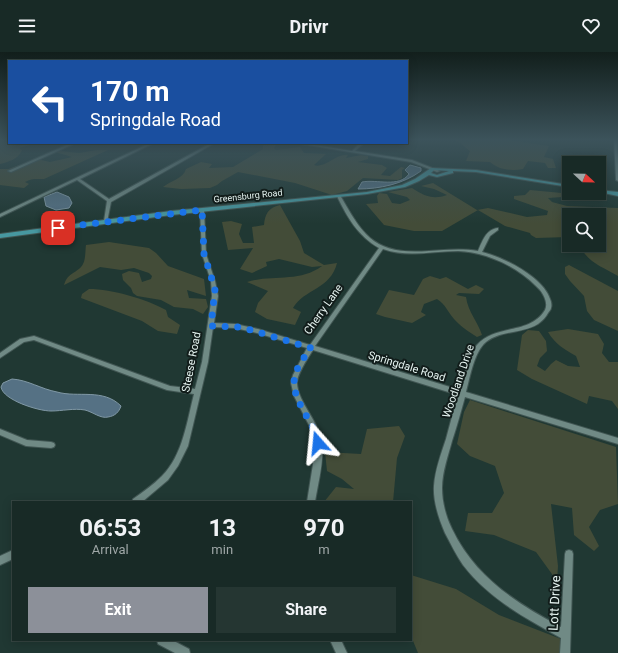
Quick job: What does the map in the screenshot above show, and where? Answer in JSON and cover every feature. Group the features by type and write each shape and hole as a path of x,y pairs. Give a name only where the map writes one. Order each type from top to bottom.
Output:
{"main road":[{"path":"429,170 440,172 454,171"},
{"path":"429,170 433,176"},
{"path":"422,177 429,170 476,171 562,185"},
{"path":"422,177 433,176 440,172"},
{"name":"Greensburg Road","path":"0,236 106,221 339,196 403,186 422,177"},
{"path":"606,192 618,194"}],"street":[{"path":"10,171 17,168"},
{"path":"0,216 101,168"},
{"path":"109,201 168,168"},
{"path":"425,168 429,170"},
{"path":"617,168 618,180"},
{"path":"78,179 109,201"},
{"name":"Woodland Drive","path":"339,196 364,235 381,248 412,253 456,250 479,253 505,262 530,277 544,291 549,305 544,317 537,322 493,336 481,344 475,353 444,455 438,488 440,505 449,535 475,573 496,593 518,608 566,635"},
{"path":"106,221 109,201"},
{"name":"Steese Road","path":"137,501 159,485 175,464 185,440 198,392 211,326 215,289 204,254 202,210"},
{"path":"479,253 488,235 496,229"},
{"name":"Cherry Lane","path":"311,501 318,458 318,443 314,427 297,396 294,383 297,370 381,248"},
{"name":"Springdale Road","path":"211,326 241,327 618,441"},
{"path":"0,356 22,340 32,338 169,388 198,392"},
{"path":"0,432 26,443 50,445"},
{"name":"Lott Drive","path":"565,653 569,554"},
{"path":"0,561 12,555"},
{"path":"164,641 185,653"},
{"path":"336,641 342,653"}],"green space":[{"path":"68,168 44,179 27,181 25,182 29,184 24,188 0,185 0,169"},
{"path":"387,168 381,175 390,176 400,168 405,168 402,170 402,178 398,180 363,178 347,191 332,195 295,183 238,172 210,188 181,189 163,187 179,178 186,169"},
{"path":"501,168 524,168 523,169 510,170"},
{"path":"433,183 477,210 488,208 527,217 547,215 548,211 514,199 514,196 525,195 530,190 562,193 562,197 548,198 552,202 567,206 618,208 618,276 601,267 586,256 584,252 606,252 606,208 562,208 562,237 536,238 530,233 505,226 478,210 442,231 414,231 384,225 366,204 378,203 377,196 379,193 387,194 392,203 400,204 410,200 407,197 388,192 412,188 433,197 447,195 434,189 421,186"},
{"path":"280,205 300,241 304,253 324,265 337,263 334,272 329,278 298,302 293,308 301,312 295,325 267,319 255,312 258,303 268,291 247,282 304,275 322,266 312,267 279,259 266,262 267,266 252,273 240,269 253,248 228,250 222,222 231,221 242,224 239,234 243,243 254,243 252,227 264,225 268,212"},
{"path":"109,242 149,248 168,266 204,279 206,296 187,290 189,298 206,299 208,307 203,314 193,309 174,307 161,300 137,296 123,280 122,274 129,271 139,273 142,282 151,279 152,276 149,273 134,268 121,270 100,267 64,285 69,276 83,265 85,260 86,245"},
{"path":"569,265 618,291 618,331 594,320 587,311 584,296 565,274 565,267"},
{"path":"430,276 440,279 446,277 468,289 476,285 484,289 479,294 459,293 456,295 466,297 482,335 477,337 462,326 437,299 424,304 421,312 426,315 412,323 376,314 389,290 414,295 423,279"},
{"path":"89,289 98,289 129,295 166,310 168,317 180,325 177,334 158,331 142,321 81,298 82,294"},
{"path":"568,329 598,334 604,344 602,353 609,362 618,362 618,409 612,401 589,396 587,404 532,379 517,370 522,335 528,330 539,331 546,341 547,351 540,358 537,366 545,371 556,360 568,366 580,367 576,356 557,343 548,332"},
{"path":"470,400 616,447 618,504 600,510 589,527 599,546 594,551 574,535 572,508 551,504 558,566 557,581 536,552 494,535 465,531 468,513 492,513 504,493 495,466 470,456 457,444 464,412"},
{"path":"399,426 405,436 397,458 393,501 325,501 336,487 354,489 342,479 327,471 325,452 361,454 367,429"},
{"path":"412,575 456,589 499,615 561,639 560,653 418,653 412,638"}],"water":[{"path":"407,168 421,168 421,171 414,176 391,185 358,189 362,182 400,181 409,174 405,170"},
{"path":"57,192 69,197 72,203 69,208 56,210 46,206 44,197"},
{"path":"12,379 24,381 51,391 65,394 98,395 114,400 121,406 115,415 105,417 81,409 45,411 22,404 3,392 1,387 3,383"}],"route":[{"path":"58,228 202,210 204,254 216,296 211,326 241,327 311,348 297,370 294,383 300,403 314,427 318,443"}]}
